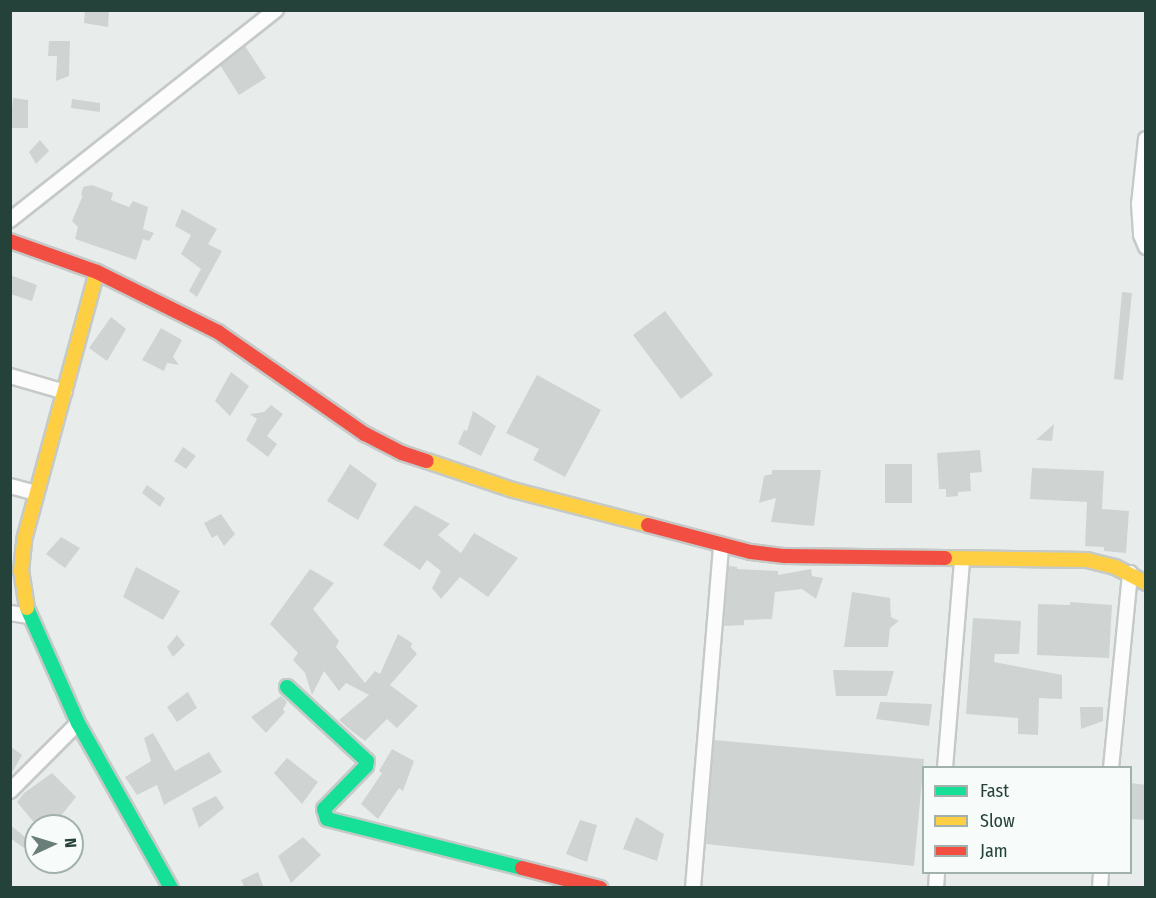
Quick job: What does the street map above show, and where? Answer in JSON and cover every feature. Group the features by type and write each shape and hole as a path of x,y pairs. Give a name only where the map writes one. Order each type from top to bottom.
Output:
{"street":[{"path":"10,220 276,10"},
{"path":"1146,140 1138,204 1140,228 1146,247"},
{"path":"10,241 97,272 218,332 365,434 402,453 513,490 721,545 785,556 1102,562 1130,573 1146,583"},
{"path":"97,272 36,493 22,552 21,571 28,615 78,723 171,888"},
{"path":"10,376 65,392"},
{"path":"10,486 36,493"},
{"path":"693,888 721,545"},
{"path":"945,766 962,560"},
{"path":"1111,766 1130,573"},
{"path":"10,612 28,615"},
{"path":"286,687 367,761 366,766 324,809 327,819 600,888"},
{"path":"10,791 78,723"}],"building":[{"path":"85,10 109,10 108,27 84,23"},
{"path":"49,41 70,41 69,76 56,81 57,56 48,56"},
{"path":"245,46 266,78 239,95 220,65"},
{"path":"13,98 28,100 28,128 10,128"},
{"path":"72,99 100,103 100,112 71,108"},
{"path":"40,140 49,151 36,164 29,152"},
{"path":"92,185 113,193 111,200 129,207 133,201 148,207 143,229 154,233 149,241 143,239 136,260 75,239 78,227 72,221 83,195 81,196 83,187"},
{"path":"182,209 217,229 208,244 222,251 197,297 189,291 201,269 181,254 191,235 175,226"},
{"path":"10,275 37,285 32,301 10,294"},
{"path":"1122,292 1132,293 1123,380 1114,379"},
{"path":"665,311 713,375 681,399 633,335"},
{"path":"111,317 126,329 107,361 89,348"},
{"path":"161,328 182,340 173,357 179,365 167,363 164,371 142,360"},
{"path":"231,372 249,386 230,416 215,401"},
{"path":"537,375 601,410 565,477 533,460 539,449 506,433"},
{"path":"271,405 283,414 267,436 277,444 268,457 246,440 257,419 250,414 264,412"},
{"path":"473,411 496,426 481,456 458,444 464,430 467,431"},
{"path":"1054,424 1052,441 1036,440"},
{"path":"183,447 196,456 186,469 174,461"},
{"path":"980,450 982,472 970,473 971,491 958,492 958,496 946,497 946,489 939,489 937,453"},
{"path":"350,464 377,484 358,520 327,501"},
{"path":"885,464 912,464 912,503 885,503"},
{"path":"1032,468 1104,471 1102,509 1129,511 1126,553 1104,551 1104,547 1085,546 1087,502 1030,499"},
{"path":"772,470 821,470 814,526 771,522 776,498 759,503 764,476 772,474"},
{"path":"147,485 165,498 160,507 142,493"},
{"path":"415,505 450,524 438,535 461,553 474,533 518,558 488,597 460,577 441,599 432,588 441,571 427,560 420,570 383,545"},
{"path":"221,514 235,534 224,546 217,535 212,538 204,523"},
{"path":"61,537 80,548 65,568 46,554"},
{"path":"728,566 737,567 737,569 778,571 778,575 811,569 812,576 823,578 816,599 802,589 775,592 772,619 744,620 744,625 724,626"},
{"path":"136,567 180,591 163,620 123,597"},
{"path":"310,569 334,583 313,609 339,641 336,647 365,683 375,671 380,674 398,634 412,643 411,647 417,654 390,685 418,706 397,728 387,719 365,741 349,729 339,720 369,695 346,683 339,691 324,671 312,695 305,673 293,660 298,653 270,624"},
{"path":"852,592 890,598 891,617 899,621 890,628 888,647 844,647"},
{"path":"1070,602 1112,605 1109,658 1037,655 1038,604 1070,605"},
{"path":"973,618 1021,621 1019,654 995,654 994,662 1062,675 1062,699 1039,698 1038,735 1018,734 1018,718 966,714"},
{"path":"177,635 185,645 173,657 167,647"},
{"path":"833,670 894,671 887,696 836,696"},
{"path":"188,692 197,708 177,722 167,707"},
{"path":"281,696 287,702 283,709 285,712 266,733 251,717"},
{"path":"880,702 932,704 929,726 876,719"},
{"path":"1080,707 1103,707 1103,721 1081,729"},
{"path":"153,733 175,771 209,752 222,772 164,805 157,785 137,795 125,777 151,761 144,738"},
{"path":"714,740 924,759 914,866 706,844"},
{"path":"10,746 22,755 10,776"},
{"path":"392,749 414,761 403,791 399,788 378,819 361,804 382,773 379,771"},
{"path":"287,758 318,782 302,804 274,773"},
{"path":"52,773 76,797 62,814 27,814 17,802 24,793"},
{"path":"1132,783 1146,785 1146,820 1132,819"},
{"path":"216,796 224,808 199,828 192,808"},
{"path":"636,817 664,834 657,861 623,849"},
{"path":"580,820 597,825 587,862 566,854"},
{"path":"10,825 24,836 24,848 10,838"},
{"path":"303,837 321,855 291,883 278,856"},
{"path":"258,872 264,888 245,888 241,880"}],"traffic: fast":[{"path":"27,608 78,723 171,888"},
{"path":"287,687 367,761 366,766 324,809 327,819 522,868"}],"traffic: slow":[{"path":"27,608 21,571 24,540 97,272"},
{"path":"427,461 513,490 648,525"},
{"path":"945,558 1087,560 1115,567 1146,583"}],"traffic: jam":[{"path":"10,241 97,272 218,332 365,434 402,453 427,461"},
{"path":"648,525 751,552 785,556 945,558"},
{"path":"522,868 600,888"}]}
